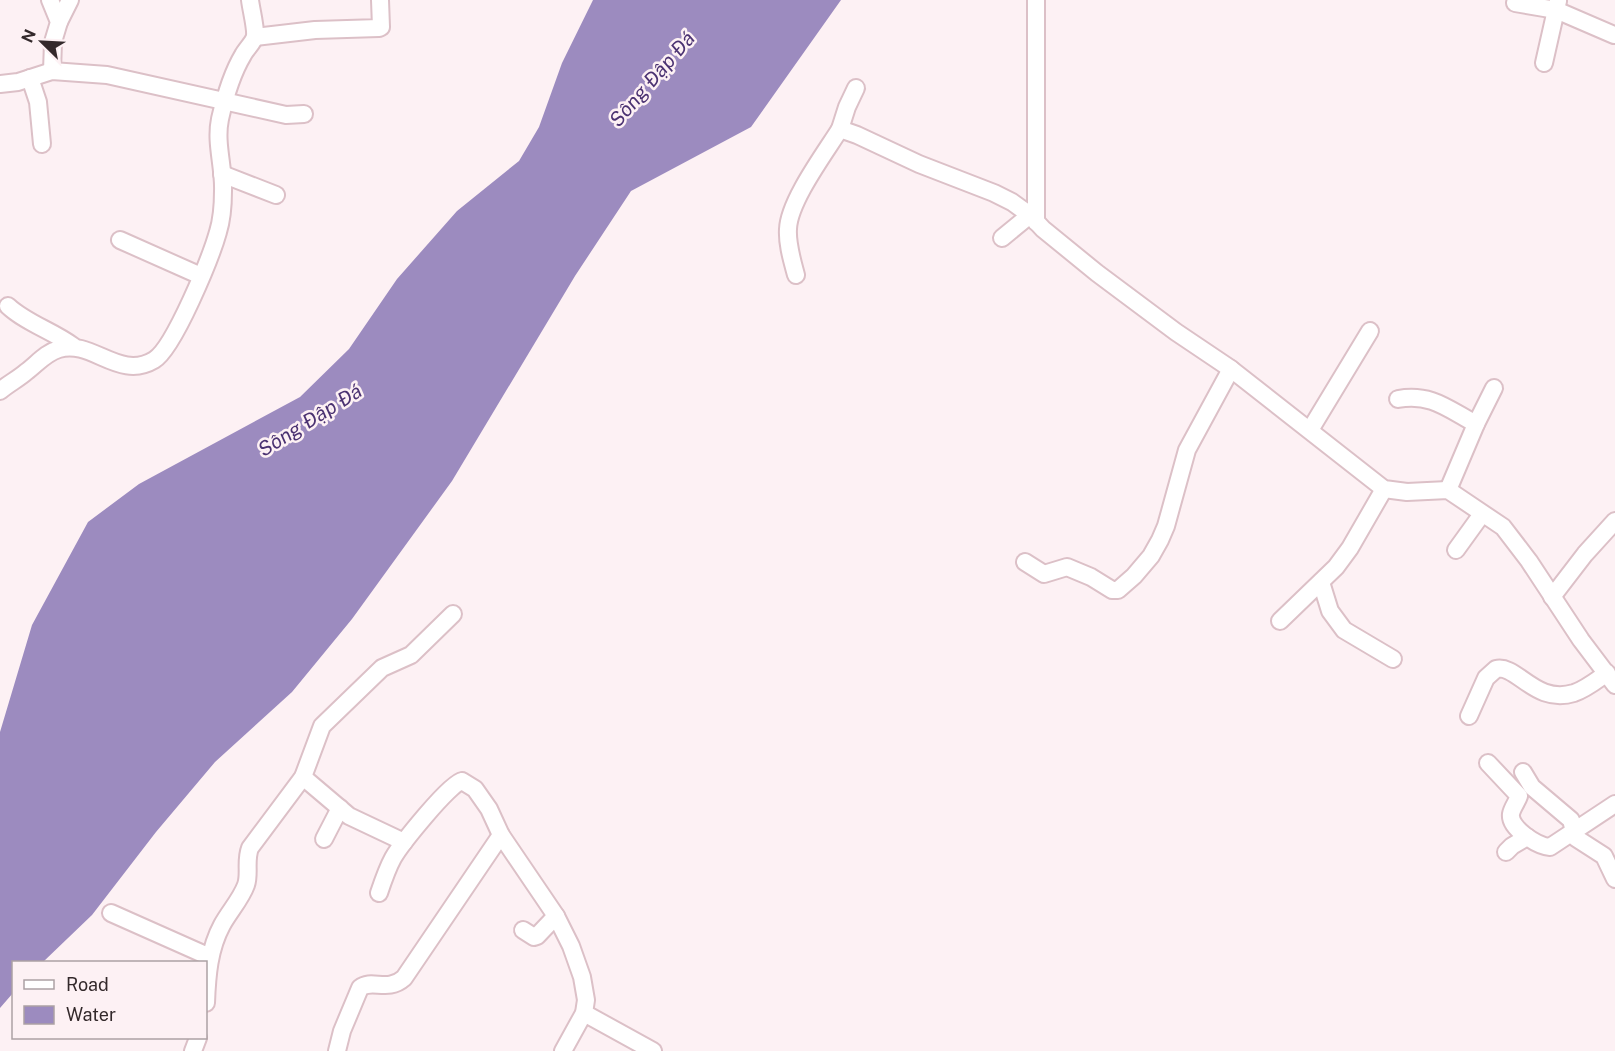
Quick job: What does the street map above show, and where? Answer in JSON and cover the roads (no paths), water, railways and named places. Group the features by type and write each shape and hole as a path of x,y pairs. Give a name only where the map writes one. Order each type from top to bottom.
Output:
{"street":[{"path":"50,0 58,22"},
{"path":"52,71 53,42 58,22 70,0"},
{"path":"8,306 73,346 121,366 141,365 154,360 164,351 201,276 218,232 224,189 219,149 219,123 224,102 242,55 255,37 250,0"},
{"path":"255,37 315,30 379,28 382,18 380,0"},
{"path":"1033,218 1036,0"},
{"path":"1515,3 1557,5 1614,35"},
{"path":"1544,63 1557,5"},
{"path":"0,84 18,82 52,71 118,77 286,116 304,114"},
{"path":"30,78 38,102 42,144"},
{"path":"796,275 788,235 789,219 814,171 840,129 856,88"},
{"path":"840,129 919,164 994,193 1033,218 1096,273 1231,369 1384,489 1418,492 1448,490 1503,527 1581,640 1611,679 1575,693 1560,695 1542,692 1506,669 1496,669 1486,678 1469,716"},
{"path":"222,174 276,195"},
{"path":"1002,238 1033,218"},
{"path":"120,240 201,276"},
{"path":"1310,430 1370,331"},
{"path":"0,391 45,355 73,346"},
{"path":"1025,562 1044,574 1067,567 1112,590 1118,590 1134,576 1151,556 1160,540 1187,450 1231,369"},
{"path":"1448,490 1494,388"},
{"path":"1398,399 1424,397 1476,424"},
{"path":"1280,621 1321,582 1350,548 1384,489"},
{"path":"1456,550 1482,514"},
{"path":"1552,597 1585,554 1615,521"},
{"path":"1321,582 1330,611 1344,630 1393,659"},
{"path":"207,992 210,957 220,928 247,882 250,848 303,777 319,732 332,714 382,668 411,655 453,614"},
{"path":"1488,763 1519,796 1511,813 1514,824 1527,837 1543,847 1550,847 1615,804"},
{"path":"1523,772 1532,787 1571,820 1573,833 1579,842 1597,850 1604,856 1615,879"},
{"path":"303,777 360,822 404,842"},
{"path":"379,893 392,860 445,793 454,784 462,781 475,789 489,809 501,835 556,916 572,946 586,1000 584,1012 563,1051"},
{"path":"324,839 340,808"},
{"path":"337,1051 342,1031 360,988 364,985 393,986 404,978 501,835"},
{"path":"1506,852 1527,837"},
{"path":"111,913 210,957"},
{"path":"523,930 537,936 556,916"},
{"path":"584,1012 653,1051"}],"water":[{"name":"Sông Đập Đá","path":"593,0 841,0 751,127 631,191 575,276 452,481 352,619 292,692 215,762 156,832 92,915 44,961 12,961 12,994 0,1008 0,732 32,625 88,522 139,484 300,397 349,349 397,279 457,211 519,161 539,127 562,63"}]}
